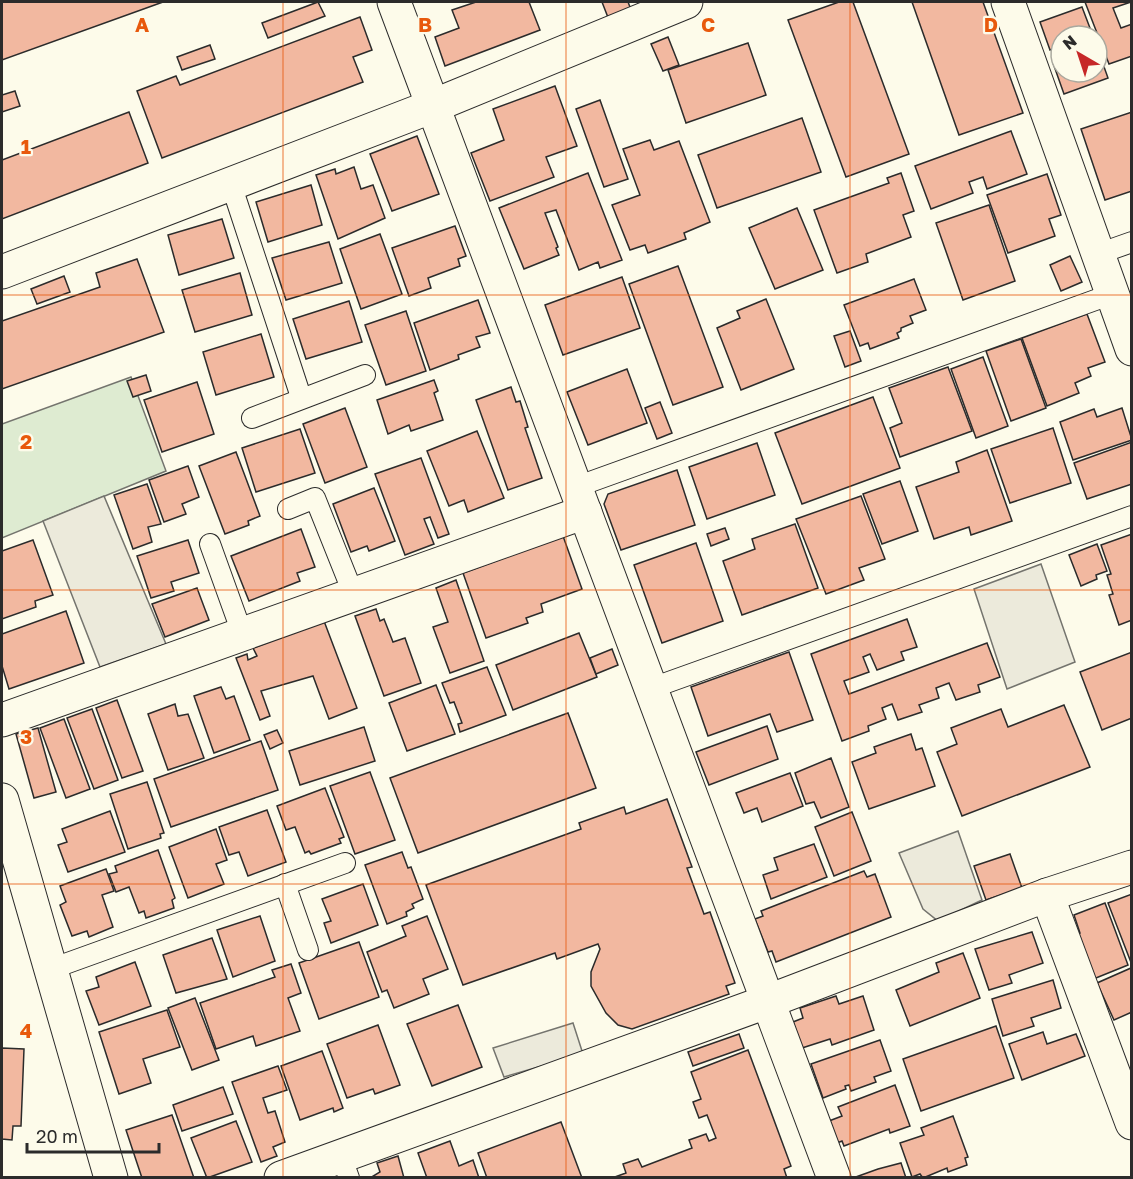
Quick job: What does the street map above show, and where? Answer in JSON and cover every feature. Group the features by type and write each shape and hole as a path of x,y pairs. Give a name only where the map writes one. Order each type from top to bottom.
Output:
{"street":[{"path":"394,2 834,1178"},
{"path":"2,272 433,106 686,2"},
{"path":"1008,2 1131,348"},
{"path":"2,720 353,593 580,499"},
{"path":"2,800 111,1178"},
{"path":"281,1178 345,1167 769,1001 1047,895 1131,867"},
{"path":"1047,895 1131,1123"}],"lane":[{"path":"231,184 302,397"},
{"path":"1098,254 1131,243"},
{"path":"580,499 1112,294"},
{"path":"252,418 302,397 365,375"},
{"path":"288,509 315,498 353,593"},
{"path":"652,688 1131,516"},
{"path":"210,544 242,633"},
{"path":"51,969 345,863"},
{"path":"285,884 308,950"}],"green space":[{"path":"131,377 166,471 2,538 2,424"}],"shaded area":[{"path":"104,496 166,644 100,667 43,521"},
{"path":"1041,564 1075,662 1007,689 974,589"},
{"path":"958,831 982,900 938,921 923,909 899,853"},
{"path":"573,1023 583,1054 504,1077 493,1048"}],"building":[{"path":"2,2 163,2 2,60"},
{"path":"318,2 325,16 268,38 262,23"},
{"path":"476,2 529,2 540,30 445,66 435,37 459,28 452,10"},
{"path":"602,2 628,2 632,12 609,20"},
{"path":"839,2 853,2 909,154 846,177 788,20"},
{"path":"912,2 983,2 1023,113 959,135"},
{"path":"1085,2 1131,2 1113,8 1121,28 1132,24 1132,56 1109,64 1109,24 1094,24"},
{"path":"1082,7 1088,24 1049,24 1049,47 1040,22"},
{"path":"360,17 372,50 353,57 363,82 162,158 137,91 176,76 180,85"},
{"path":"668,37 679,65 663,71 651,44"},
{"path":"748,43 766,95 686,123 668,70"},
{"path":"210,45 215,59 182,70 177,57"},
{"path":"1060,84 1092,84 1064,94"},
{"path":"555,86 577,146 546,157 554,177 490,201 471,153 504,140 493,109"},
{"path":"15,91 20,106 2,112 2,95"},
{"path":"600,100 628,179 604,187 576,109"},
{"path":"129,112 148,163 2,219 2,160"},
{"path":"1132,112 1132,191 1105,200 1081,129"},
{"path":"802,118 821,172 717,208 698,155"},
{"path":"1011,131 1027,174 987,189 983,177 969,182 973,193 931,209 915,166"},
{"path":"417,136 439,194 392,211 370,154"},
{"path":"650,140 654,150 679,141 710,222 684,233 686,239 648,253 645,245 630,250 612,205 640,195 623,149"},
{"path":"354,167 361,189 373,185 385,218 338,239 316,175 335,169 336,174"},
{"path":"588,173 622,260 600,268 598,262 579,270 556,210 545,213 559,255 524,269 499,208"},
{"path":"901,173 914,211 903,215 911,237 866,254 868,262 837,273 814,210 889,183 887,178"},
{"path":"1047,174 1061,215 1049,219 1055,236 1008,253 987,195"},
{"path":"311,185 322,225 268,242 256,202"},
{"path":"989,205 1015,281 963,300 936,223"},
{"path":"797,208 823,270 775,289 749,228"},
{"path":"222,219 234,258 179,275 168,235"},
{"path":"455,226 466,256 458,259 460,266 428,278 431,288 409,296 392,248"},
{"path":"380,234 402,294 361,309 340,249"},
{"path":"329,242 342,283 286,300 272,258"},
{"path":"1070,256 1082,282 1061,291 1050,265"},
{"path":"137,259 164,332 2,389 2,321 100,287 96,273"},
{"path":"678,266 723,387 673,405 629,284"},
{"path":"240,273 252,315 195,332 182,290"},
{"path":"64,276 70,292 37,304 31,289"},
{"path":"622,277 640,328 563,355 545,305"},
{"path":"914,279 926,310 910,316 913,323 901,328 901,331 897,333 899,338 870,349 868,343 860,346 844,305"},
{"path":"766,299 794,369 741,390 717,328 740,318 737,311"},
{"path":"478,300 490,333 476,337 480,347 458,355 459,359 430,370 414,323"},
{"path":"349,301 362,342 306,359 293,319"},
{"path":"406,311 426,371 386,385 365,325"},
{"path":"1087,314 1105,362 1088,368 1091,376 1075,383 1079,393 1047,406 1022,338"},
{"path":"850,331 861,361 845,367 834,336"},
{"path":"261,334 274,377 216,395 203,352"},
{"path":"1021,339 1046,408 1011,421 986,351"},
{"path":"983,357 1008,426 976,438 951,369"},
{"path":"948,367 972,431 900,457 890,428 902,423 889,388"},
{"path":"627,369 647,423 588,445 567,392"},
{"path":"146,375 151,391 133,397 127,381"},
{"path":"434,380 438,391 434,393 443,420 411,431 409,425 388,434 377,400"},
{"path":"197,382 214,434 162,452 144,400"},
{"path":"511,387 516,402 520,401 528,427 525,428 542,478 508,490 476,400"},
{"path":"873,397 900,468 802,504 775,433"},
{"path":"660,402 672,433 657,439 645,408"},
{"path":"345,408 367,467 325,483 303,424"},
{"path":"1122,408 1132,440 1073,460 1060,422 1094,409 1097,417"},
{"path":"1053,428 1071,483 1010,503 991,449"},
{"path":"300,429 315,473 256,492 242,448"},
{"path":"477,431 504,498 468,512 464,500 449,506 427,451"},
{"path":"1132,442 1132,484 1087,499 1074,463"},
{"path":"757,443 775,495 707,519 689,467"},
{"path":"987,450 1012,521 971,535 969,527 934,539 916,487 959,472 956,462"},
{"path":"236,452 260,516 248,521 249,525 225,534 199,466"},
{"path":"421,458 449,534 438,538 430,517 424,519 434,544 405,555 375,474"},
{"path":"188,466 199,497 182,504 186,514 164,522 149,480"},
{"path":"677,470 695,525 621,550 604,504 608,494"},
{"path":"900,481 918,531 882,544 863,494"},
{"path":"147,484 161,524 148,527 152,542 133,549 114,495"},
{"path":"374,488 395,541 369,551 367,546 351,552 333,504"},
{"path":"861,496 885,559 859,568 864,580 826,594 796,519"},
{"path":"795,524 818,588 742,615 723,561 755,549 752,539"},
{"path":"725,528 729,539 711,546 707,534"},
{"path":"301,529 315,567 297,573 300,581 249,601 231,556"},
{"path":"1132,534 1132,620 1119,625 1109,595 1113,594 1107,575 1111,574 1101,545"},
{"path":"563,536 582,589 541,604 543,612 526,618 528,623 486,638 463,573"},
{"path":"33,540 53,595 35,601 36,607 2,619 2,551"},
{"path":"188,540 199,573 171,582 174,591 151,598 137,556"},
{"path":"696,543 723,621 662,643 634,565"},
{"path":"1097,544 1107,571 1096,575 1097,579 1081,586 1069,555"},
{"path":"456,580 484,661 450,673 433,627 448,622 436,588"},
{"path":"197,588 209,620 165,637 152,604"},
{"path":"376,609 380,621 384,619 393,642 405,638 421,683 384,696 355,616"},
{"path":"66,611 84,663 9,689 2,666 2,634"},
{"path":"907,619 917,647 901,652 904,660 877,670 870,654 863,657 869,672 844,681 849,694 987,643 1000,677 978,685 980,692 956,700 949,683 936,688 939,698 919,705 922,712 898,720 892,704 882,708 886,719 868,726 869,731 842,741 811,654"},
{"path":"324,621 357,708 329,719 313,676 261,691 270,716 260,720 236,658 247,654 248,660 257,656 253,648"},
{"path":"579,633 597,677 513,710 496,665"},
{"path":"612,649 618,665 596,674 590,658"},
{"path":"789,652 813,720 777,732 770,714 708,736 691,687"},
{"path":"1132,652 1132,718 1102,730 1080,672"},
{"path":"487,667 506,715 460,732 458,724 462,723 454,702 450,703 442,683"},
{"path":"436,685 455,734 407,751 389,703"},
{"path":"221,687 226,699 234,696 250,740 214,753 194,696"},
{"path":"117,700 143,771 122,778 96,708"},
{"path":"175,704 178,716 188,714 204,758 168,770 148,714"},
{"path":"1064,705 1090,767 962,816 937,752 957,744 951,728 1001,709 1008,727"},
{"path":"92,709 118,780 94,789 67,718"},
{"path":"568,713 596,788 418,853 390,778"},
{"path":"64,719 90,789 66,798 40,728"},
{"path":"767,726 778,759 709,785 696,752"},
{"path":"364,727 375,761 300,785 289,751"},
{"path":"38,728 56,792 34,798 16,734"},
{"path":"277,730 283,743 270,749 264,735"},
{"path":"911,734 916,750 922,748 935,786 869,809 852,762 876,753 874,747"},
{"path":"261,741 278,790 171,827 154,779"},
{"path":"831,758 849,807 821,818 814,802 806,804 795,773"},
{"path":"370,772 395,840 355,854 330,786"},
{"path":"790,773 803,806 762,822 757,808 744,813 736,793"},
{"path":"147,782 164,833 160,834 161,838 128,849 110,794"},
{"path":"325,788 344,837 339,839 341,843 311,854 309,851 305,853 295,827 286,830 277,806"},
{"path":"667,799 692,867 687,868 704,914 710,912 735,983 726,986 729,994 632,1029 618,1025 606,1013 591,986 591,972 600,949 598,944 557,959 555,953 463,985 426,885 581,829 579,823 624,807 626,814"},
{"path":"267,810 286,862 248,876 239,852 229,855 219,827"},
{"path":"110,811 125,852 68,872 58,845 67,842 62,829"},
{"path":"852,812 871,861 834,876 815,827"},
{"path":"216,829 227,860 216,864 224,884 188,898 169,847"},
{"path":"814,844 827,877 771,899 763,875 778,870 774,858"},
{"path":"158,850 175,898 172,900 174,908 146,918 144,911 139,913 129,887 116,892 109,874 117,872 115,866"},
{"path":"402,852 408,868 411,867 423,899 412,904 414,908 406,912 407,916 387,924 365,865"},
{"path":"1010,854 1022,888 986,900 974,866"},
{"path":"106,869 114,891 102,895 113,927 89,937 87,931 72,936 60,905 66,902 60,886"},
{"path":"864,871 867,877 875,874 891,917 776,962 772,951 768,952 755,919 763,916 761,911"},
{"path":"363,884 378,925 331,943 324,923 331,921 322,899"},
{"path":"1132,894 1132,965 1108,903"},
{"path":"1105,903 1128,965 1091,980 1074,936 1080,933 1074,915"},
{"path":"260,916 275,961 233,977 217,930"},
{"path":"427,916 448,969 423,979 429,994 394,1008 387,990 382,992 367,952 406,936 402,926"},
{"path":"1032,932 1043,963 1009,975 1012,983 989,990 975,949"},
{"path":"212,938 227,979 176,993 163,955"},
{"path":"359,942 379,997 319,1019 299,963"},
{"path":"963,953 980,998 910,1026 896,990 939,972 936,963"},
{"path":"135,962 151,1006 99,1025 86,991 99,987 96,977"},
{"path":"291,964 301,993 288,998 300,1031 256,1046 253,1036 216,1049 200,1003 275,977 272,970"},
{"path":"1131,968 1132,1012 1114,1020 1097,983"},
{"path":"1053,980 1061,1008 1031,1018 1034,1026 1003,1036 992,999"},
{"path":"836,996 839,1004 863,996 874,1030 832,1045 830,1039 802,1048 793,1022 803,1018 800,1008"},
{"path":"195,998 219,1060 192,1070 168,1008"},
{"path":"458,1005 482,1067 432,1086 407,1024"},
{"path":"167,1010 180,1047 143,1059 151,1083 119,1094 99,1032"},
{"path":"378,1025 400,1085 375,1094 373,1089 347,1098 327,1044"},
{"path":"996,1026 1014,1078 921,1111 903,1059"},
{"path":"1043,1032 1047,1044 1076,1034 1085,1056 1022,1080 1009,1044"},
{"path":"739,1034 744,1048 693,1066 688,1052"},
{"path":"880,1040 891,1071 874,1077 876,1082 851,1091 849,1085 845,1086 846,1089 823,1098 811,1064"},
{"path":"2,1048 24,1049 21,1126 13,1126 12,1140 2,1139"},
{"path":"748,1050 791,1166 784,1169 787,1178 612,1178 626,1173 623,1164 638,1159 642,1167 692,1148 689,1140 706,1134 709,1141 716,1138 707,1115 699,1118 693,1102 701,1099 691,1072"},
{"path":"322,1051 343,1108 334,1112 333,1108 300,1120 281,1066"},
{"path":"278,1066 287,1090 263,1098 268,1113 275,1111 285,1142 273,1147 277,1156 261,1162 232,1082"},
{"path":"895,1085 910,1126 890,1133 889,1129 844,1146 842,1141 837,1143 829,1121 842,1116 838,1107"},
{"path":"223,1087 233,1114 182,1131 173,1105"},
{"path":"172,1115 194,1178 142,1178 126,1130"},
{"path":"953,1116 968,1157 965,1158 967,1165 948,1172 947,1168 923,1178 920,1174 912,1177 900,1143 924,1135 921,1128"},
{"path":"236,1121 252,1162 207,1178 191,1138"},
{"path":"561,1122 582,1178 487,1178 478,1153"},
{"path":"450,1141 459,1166 473,1160 479,1178 427,1178 418,1153"},
{"path":"398,1156 404,1178 370,1178 380,1172 377,1163"},
{"path":"901,1163 906,1178 853,1178 878,1169"}]}
